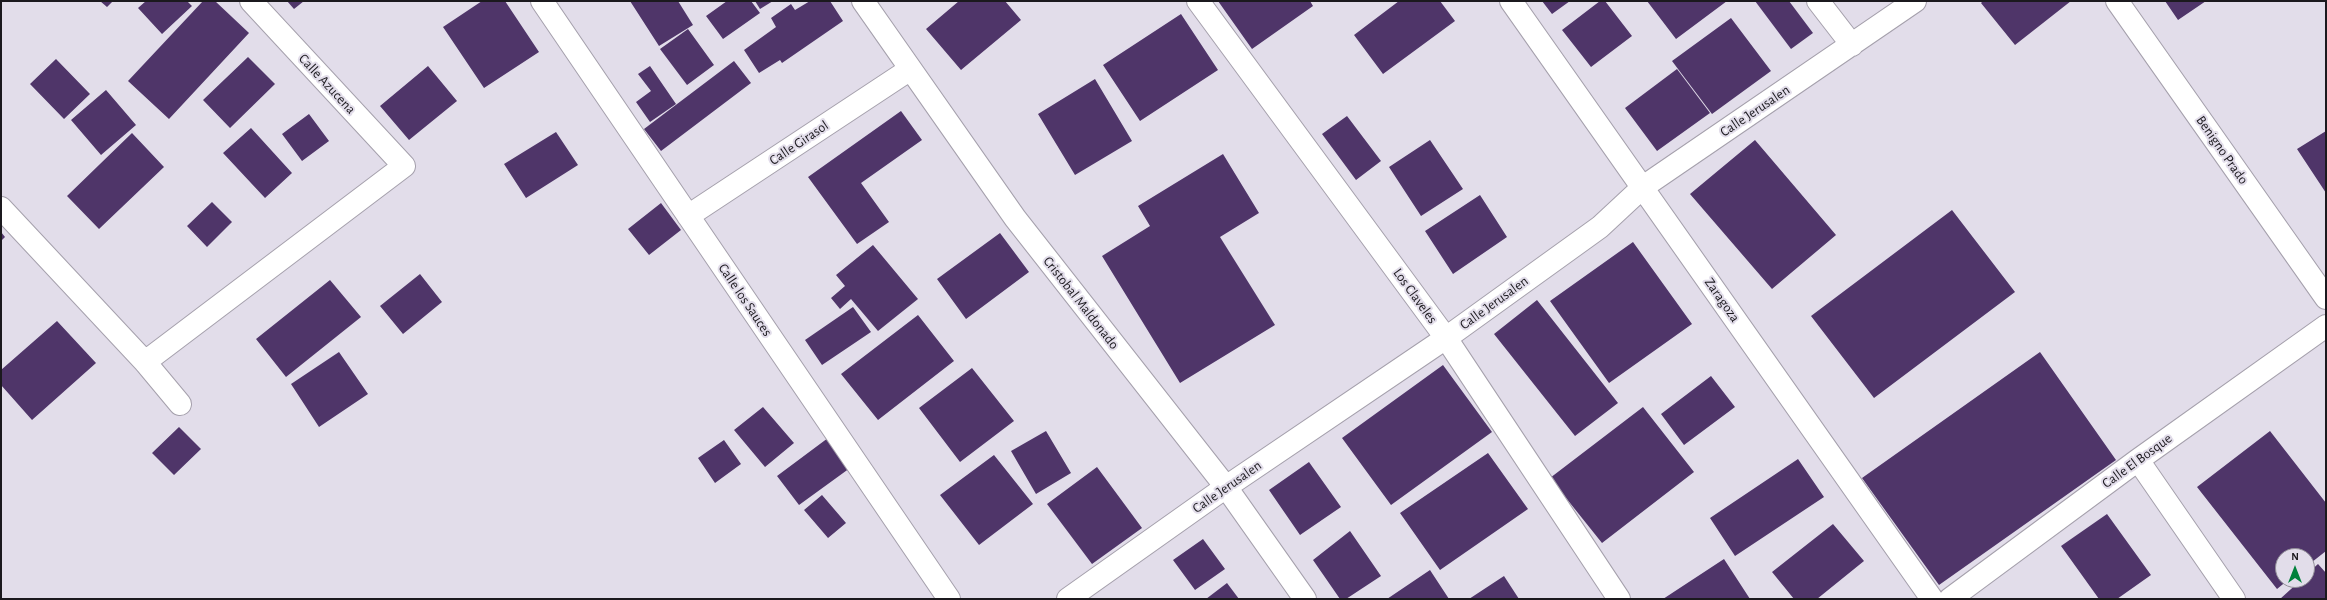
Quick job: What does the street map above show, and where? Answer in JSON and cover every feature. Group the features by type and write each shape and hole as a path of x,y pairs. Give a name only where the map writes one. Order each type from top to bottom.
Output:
{"street":[{"name":"Calle Azucena","path":"145,362 404,166 250,1"},
{"name":"Calle los Sauces","path":"542,1 949,599"},
{"name":"Cristobal Maldonado","path":"863,1 1015,218 1226,487 1306,599"},
{"name":"Los Claveles","path":"1198,1 1446,338 1619,599"},
{"name":"Zaragoza","path":"1511,1 1932,599"},
{"path":"1818,1 1852,45"},
{"name":"Calle Jerusalen","path":"1068,599 1226,487 1446,338 1600,227 1643,187 1915,1"},
{"name":"Benigno Prado","path":"2117,1 2326,298"},
{"name":"Calle Girasol","path":"688,216 910,70"},
{"path":"1,208 145,362 180,404"},
{"name":"Calle El Bosque","path":"1950,599 2138,460 2326,326"},
{"path":"2138,460 2234,599"}],"building":[{"path":"100,1 113,1 107,7"},
{"path":"146,1 187,1 192,6 162,34 138,8"},
{"path":"203,1 215,1 249,33 169,119 128,81"},
{"path":"287,1 304,1 294,9"},
{"path":"482,1 505,1 539,52 484,88 443,27"},
{"path":"630,1 678,1 693,25 659,46"},
{"path":"727,1 751,1 760,13 723,39 706,16"},
{"path":"755,1 773,1 760,9"},
{"path":"810,1 830,1 843,21 782,63 780,60 759,73 744,50 776,27 771,18 791,4 795,10"},
{"path":"959,1 1005,1 1021,20 961,70 926,29"},
{"path":"1218,1 1310,1 1313,6 1252,49"},
{"path":"1399,1 1440,1 1455,21 1383,74 1354,35"},
{"path":"1542,1 1570,1 1552,14"},
{"path":"1600,1 1605,1 1632,36 1591,67 1562,30"},
{"path":"1647,1 1727,1 1676,39"},
{"path":"1755,1 1789,1 1813,33 1791,49"},
{"path":"1983,1 2071,1 2015,45 1981,3"},
{"path":"2165,1 2206,1 2178,20"},
{"path":"1181,14 1218,70 1140,121 1103,65"},
{"path":"1731,18 1771,71 1712,114 1672,61"},
{"path":"688,29 714,65 687,85 660,49"},
{"path":"248,57 275,84 230,128 203,100"},
{"path":"56,59 90,94 64,119 30,84"},
{"path":"734,61 751,83 661,151 644,129"},
{"path":"428,66 457,101 409,140 380,106"},
{"path":"650,66 676,104 650,122 636,102 651,91 638,74"},
{"path":"1677,69 1710,113 1657,151 1625,108"},
{"path":"1095,79 1132,141 1075,175 1038,114"},
{"path":"106,90 136,125 101,155 71,120"},
{"path":"901,111 922,140 861,183 889,222 857,244 808,177"},
{"path":"309,114 329,141 302,161 282,134"},
{"path":"1347,116 1381,161 1356,180 1322,134"},
{"path":"251,128 292,173 265,198 223,153"},
{"path":"2326,131 2326,193 2297,149"},
{"path":"556,132 578,165 526,198 504,164"},
{"path":"132,133 164,167 99,229 67,196"},
{"path":"1430,140 1463,189 1421,216 1389,167"},
{"path":"1755,140 1836,235 1772,289 1690,194"},
{"path":"1223,154 1259,213 1220,237 1275,325 1180,383 1102,256 1150,226 1138,206"},
{"path":"1480,195 1507,237 1453,274 1425,231"},
{"path":"212,202 232,222 207,247 187,226"},
{"path":"661,203 681,230 649,255 628,229"},
{"path":"1952,210 2015,292 1874,398 1811,316"},
{"path":"1,232 5,237 1,241"},
{"path":"1000,233 1029,272 966,319 937,279"},
{"path":"1633,242 1692,324 1609,383 1550,301"},
{"path":"873,245 918,299 878,331 851,299 840,309 831,298 845,286 836,275"},
{"path":"420,274 442,302 403,334 380,306"},
{"path":"330,280 361,317 286,377 256,339"},
{"path":"1537,300 1618,403 1575,436 1494,334"},
{"path":"853,307 871,332 822,365 805,340"},
{"path":"918,315 954,361 878,420 841,374"},
{"path":"57,321 96,363 32,420 1,385 1,370"},
{"path":"339,352 368,394 319,427 291,384"},
{"path":"2040,352 2116,460 1939,585 1862,478"},
{"path":"1443,365 1492,432 1391,505 1342,438"},
{"path":"972,368 1014,421 960,462 919,408"},
{"path":"1711,376 1735,407 1684,445 1661,414"},
{"path":"763,407 794,443 765,467 734,430"},
{"path":"1643,407 1694,472 1602,543 1550,478"},
{"path":"179,427 201,449 174,475 152,453"},
{"path":"1046,431 1071,473 1036,494 1011,451"},
{"path":"2270,431 2326,503 2326,551 2315,560 2315,548 2275,548 2275,586 2197,487"},
{"path":"828,438 850,468 799,505 777,476"},
{"path":"724,440 741,464 715,483 698,458"},
{"path":"1488,453 1528,509 1440,570 1400,513"},
{"path":"994,455 1033,504 979,545 940,495"},
{"path":"1798,459 1824,497 1735,556 1710,518"},
{"path":"1309,462 1341,507 1300,535 1269,490"},
{"path":"1097,467 1142,528 1092,564 1047,504"},
{"path":"822,495 846,523 828,538 804,510"},
{"path":"2107,514 2151,575 2117,599 2099,599 2061,546"},
{"path":"1833,524 1864,561 1817,599 1794,599 1772,572"},
{"path":"1350,531 1381,576 1346,599 1340,599 1313,560"},
{"path":"1203,539 1225,569 1195,590 1173,560"},
{"path":"1724,559 1750,599 1663,599"},
{"path":"2318,564 2326,573 2326,599 2280,599 2292,588 2315,588 2315,567"},
{"path":"1430,570 1449,599 1387,599"},
{"path":"1504,576 1519,599 1469,599"},
{"path":"1227,583 1239,599 1206,599"}]}
